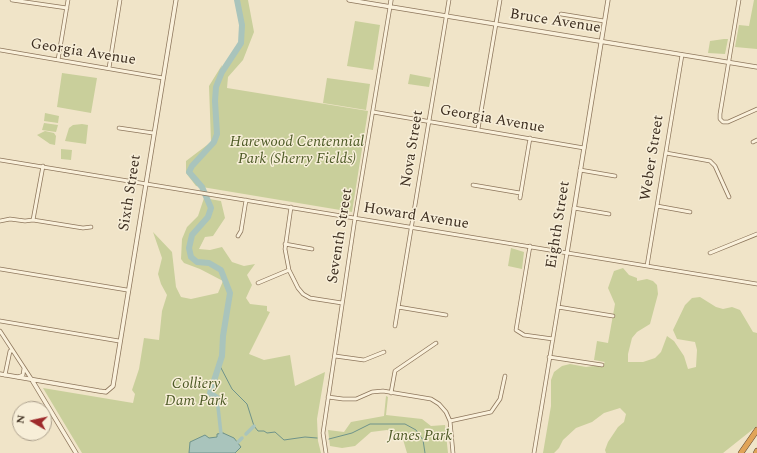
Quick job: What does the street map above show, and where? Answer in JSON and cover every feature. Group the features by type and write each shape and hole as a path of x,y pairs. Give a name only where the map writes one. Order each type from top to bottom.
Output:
{"highway":[{"path":"741,453 757,430"}],"street":[{"path":"12,0 67,8"},
{"path":"58,60 68,0"},
{"path":"109,68 120,0"},
{"name":"Sixth Street","path":"32,380 99,391 109,390 112,386 176,0"},
{"name":"Bruce Avenue","path":"348,0 757,67"},
{"name":"Seventh Street","path":"326,453 323,433 328,397 355,218 391,0"},
{"name":"Nova Street","path":"395,326 449,0"},
{"path":"478,129 500,0"},
{"name":"Eighth Street","path":"534,453 608,0"},
{"path":"739,0 720,119 724,122 728,122 757,109"},
{"path":"561,14 604,22"},
{"name":"Georgia Avenue","path":"0,50 163,78"},
{"name":"Weber Street","path":"647,266 682,54"},
{"name":"Georgia Avenue","path":"373,112 429,120 584,148"},
{"path":"119,128 153,133"},
{"path":"520,198 530,138"},
{"path":"666,153 710,161 715,166 728,197"},
{"name":"Howard Avenue","path":"0,160 757,284"},
{"path":"33,220 43,166"},
{"path":"580,170 615,176"},
{"path":"473,185 520,193"},
{"path":"238,236 241,231 246,200"},
{"path":"657,206 690,212"},
{"path":"291,207 285,244 289,270 303,294 310,298 342,303"},
{"path":"574,208 610,214"},
{"path":"0,220 33,220 83,228 91,227"},
{"path":"710,253 757,234"},
{"path":"285,244 312,249"},
{"path":"530,246 516,330 520,334 553,339"},
{"path":"0,269 127,290"},
{"path":"258,283 289,270"},
{"path":"398,307 446,315"},
{"path":"558,307 612,316"},
{"path":"0,321 119,341"},
{"path":"0,331 32,380 76,453"},
{"path":"391,392 395,371 436,343"},
{"path":"5,375 10,351 13,351"},
{"path":"334,356 364,360 384,352"},
{"path":"549,357 602,365"},
{"path":"17,377 23,375 24,368"},
{"path":"0,374 32,380"},
{"path":"450,421 491,412 500,399 505,376"},
{"path":"328,397 343,400 356,399 372,392 391,392 431,399 439,404 450,421 453,453"}],"green space":[{"name":"Harewood Centennial Park (Sherry Fields)","path":"239,0 248,0 254,32 243,60 228,77 227,88 368,111 352,212 196,186 186,173 186,161 211,142 209,86 222,65 221,71 235,52 242,38 244,27"},
{"path":"754,0 757,0 757,49 735,47 739,25 749,26"},
{"path":"355,21 380,25 373,70 347,66"},
{"path":"728,39 725,54 708,53 710,41"},
{"path":"62,73 97,78 91,113 57,107"},
{"path":"410,74 431,78 429,87 408,84"},
{"path":"327,78 370,84 366,110 323,103"},
{"path":"45,113 59,116 58,123 44,121"},
{"path":"44,123 58,125 56,132 42,130"},
{"path":"73,125 88,125 86,144 65,141 69,128"},
{"path":"45,131 54,133 56,136 55,145 50,144 37,135"},
{"path":"61,149 72,150 71,160 61,159"},
{"name":"Colliery Dam Park","path":"204,198 221,201 225,218 213,236 205,237 199,249 210,250 222,247 232,262 244,266 255,264 247,275 252,285 246,298 250,304 267,306 267,311 270,312 249,354 264,360 290,355 295,386 325,372 317,419 318,441 321,453 82,453 43,388 133,403 135,394 132,390 139,369 144,338 159,340 162,311 167,295 158,274 162,258 153,232 172,252 176,287 181,297 191,299 218,293 223,281 200,269 184,263 181,259 182,239 187,227 198,216"},
{"path":"511,248 524,252 522,269 508,266"},
{"path":"623,268 629,275 637,278 637,281 647,279 653,281 657,285 658,294 650,324 637,332 632,338 628,354 628,362 643,362 655,358 661,352 667,336 674,341 684,356 688,369 696,367 697,350 695,342 677,339 673,330 685,305 692,298 700,297 716,307 723,309 732,307 740,310 753,332 757,333 757,426 723,453 606,453 605,450 608,442 618,427 624,422 626,414 620,408 604,413 592,422 576,428 563,440 559,448 554,453 543,453 551,406 551,380 554,372 562,366 570,364 586,367 602,365 605,362 594,360 597,341 608,343 615,304 608,288 614,271"},
{"name":"Janes Park","path":"386,396 388,397 386,415 422,419 431,426 445,425 448,453 407,453 402,436 387,430 371,432 355,446 342,448 330,446 328,430 344,432 351,422 384,416"}],"water":[{"path":"223,433 234,438 241,447 235,453 189,453 190,442 205,435 209,438 217,437 217,434"}],"waterway":[{"path":"217,398 210,393 222,356 223,336 230,293 221,270 209,263 197,262 191,257 189,248 192,235 208,217 211,208 202,187 189,172 192,166 214,142 217,134 215,101 216,87 222,72 241,43 242,25 237,0"},
{"path":"220,366 232,389 247,404 254,426 258,431 264,431 267,433 275,432 284,440 305,437 317,438"},
{"path":"217,398 221,434"},
{"path":"329,439 352,433 370,424 405,424 416,430 423,440 425,453"},
{"path":"246,434 254,426"},
{"path":"238,442 242,438"}]}
